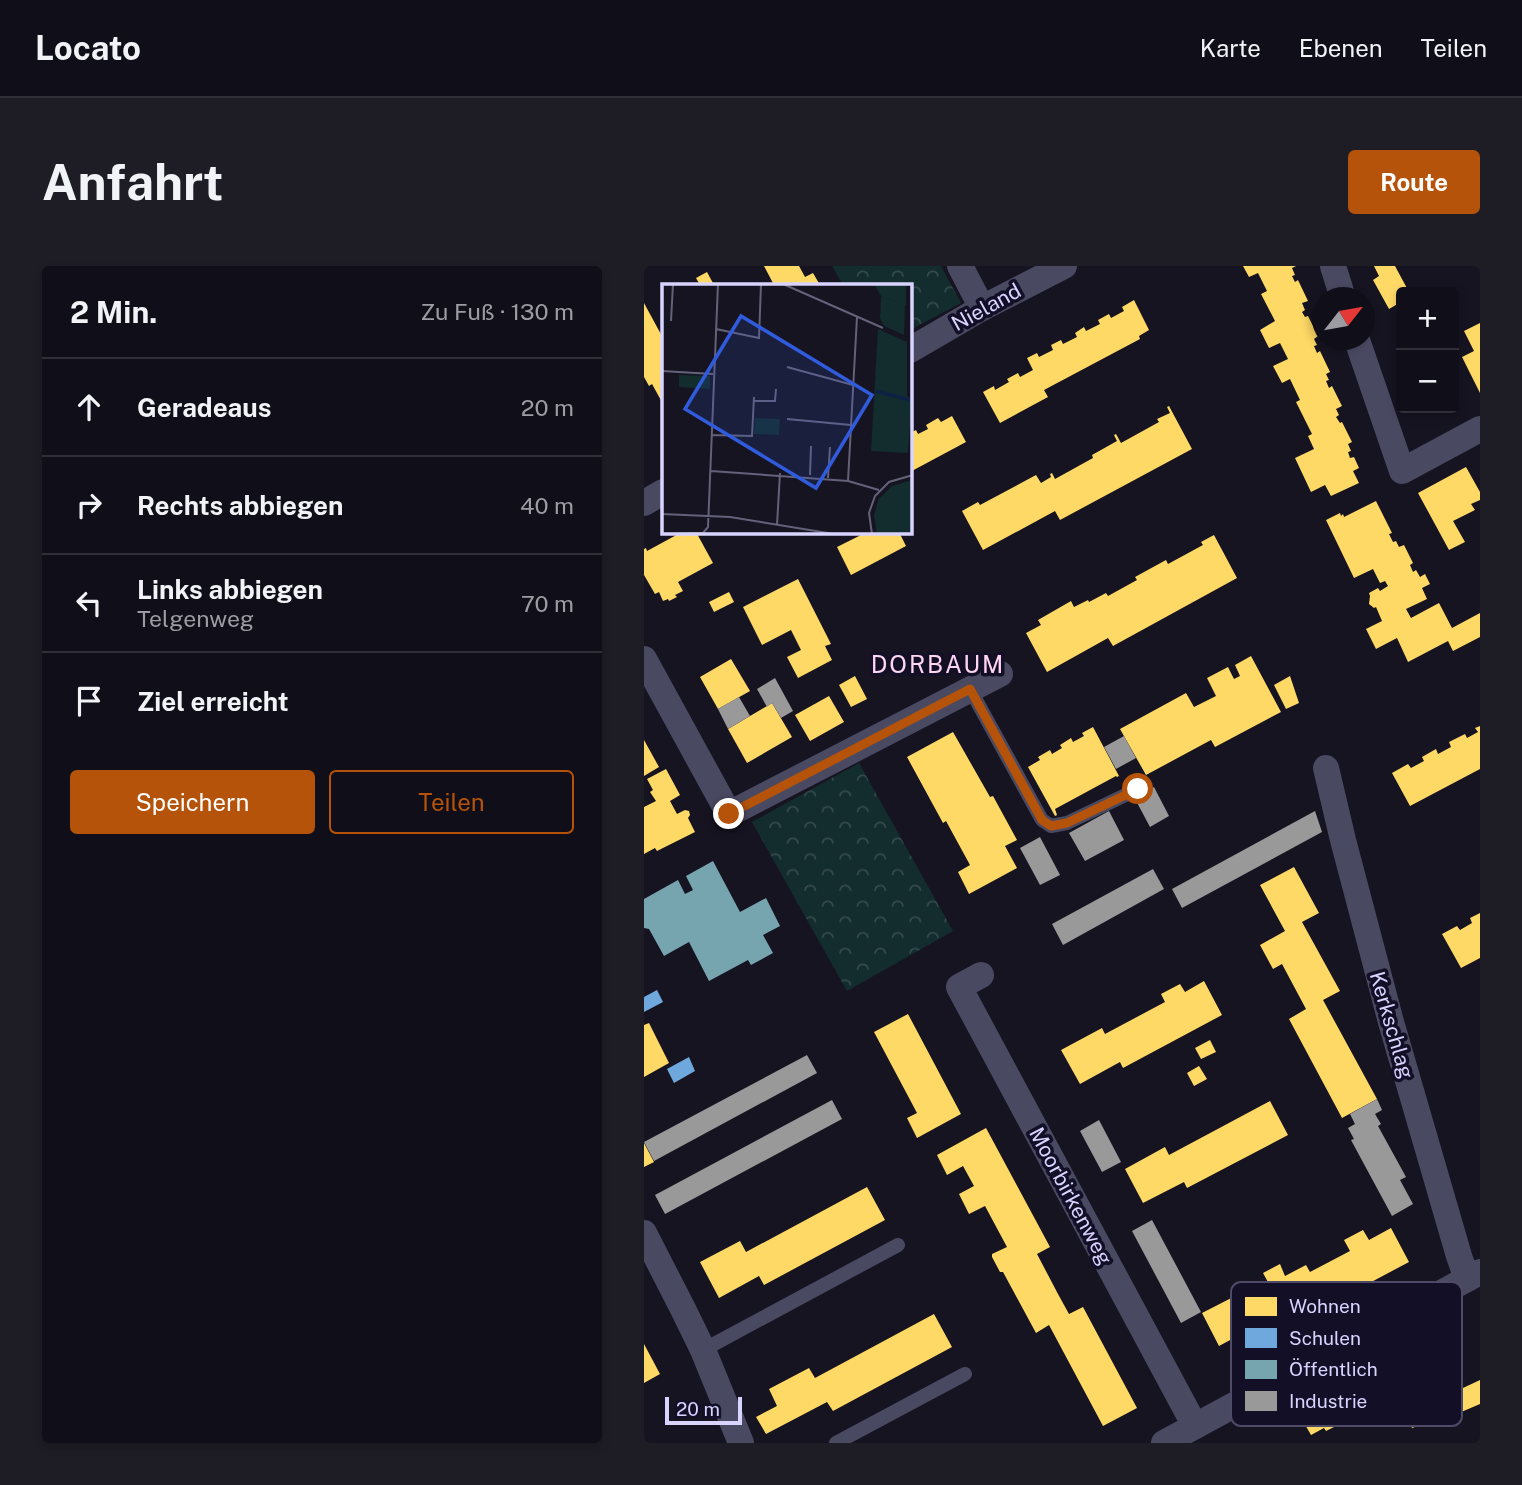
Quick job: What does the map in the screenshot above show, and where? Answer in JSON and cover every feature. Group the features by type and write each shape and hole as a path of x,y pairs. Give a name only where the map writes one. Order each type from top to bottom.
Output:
{"street":[{"path":"960,266 982,309"},
{"name":"Nieland","path":"912,349 1064,266"},
{"path":"1332,266 1339,287"},
{"path":"1360,350 1402,471 1480,429"},
{"path":"644,503 662,493"},
{"path":"644,659 729,814 1000,674"},
{"name":"Kerkschlag","path":"1326,768 1391,1022 1459,1256 1474,1275"},
{"name":"Moorbirkenweg","path":"981,975 959,987 1195,1426"},
{"path":"644,1233 703,1350 741,1443"},
{"path":"1164,1443 1231,1407"}],"lane":[{"path":"970,689 1042,820 1051,826 1067,823 1138,789"},
{"path":"703,1350 898,1245"},
{"path":"836,1443 965,1374"}],"green space":[{"path":"832,266 941,266 961,303 912,329 912,284 842,284"},
{"path":"859,763 953,931 847,991 752,822"}],"building: Wohnen":[{"path":"764,266 799,266 805,277 813,273 819,284 773,284"},
{"path":"1243,266 1296,266 1292,268 1295,275 1292,276 1295,282 1298,280 1308,301 1302,303 1305,310 1302,312 1312,324 1312,350 1317,353 1320,351 1330,372 1326,374 1329,380 1326,381 1329,388 1332,386 1342,406 1336,409 1339,415 1336,417 1342,422 1352,442 1348,444 1351,451 1348,452 1350,458 1354,457 1359,468 1353,471 1359,483 1331,496 1325,485 1311,492 1295,458 1314,449 1308,436 1312,434 1296,402 1300,400 1290,379 1282,383 1273,366 1288,359 1280,343 1269,348 1260,330 1275,321 1261,294 1267,291 1258,273 1249,277"},
{"path":"1374,266 1395,266 1406,287 1396,287 1396,305 1389,309 1373,280 1379,276"},
{"path":"707,272 713,284 699,284 696,278"},
{"path":"1134,300 1149,330 1139,336 1140,339 1044,390 1048,397 1000,423 983,392 994,386 995,390 1018,373 1020,377 1033,370 1027,358 1037,353 1039,357 1053,350 1051,345 1061,340 1063,344 1077,337 1075,333 1084,327 1086,331 1100,324 1098,320 1109,314 1111,318 1124,311 1122,307"},
{"path":"644,303 662,336 662,402 652,384 649,386 644,377"},
{"path":"1480,323 1480,393 1462,357 1474,351 1464,331"},
{"path":"1169,406 1192,449 1060,520 1055,511 983,550 962,511 978,502 980,505 1036,475 1041,483 1051,477 1052,473 1055,479 1117,441 1114,435 1116,434 1121,443 1159,422 1157,419 1170,413 1167,407"},
{"path":"952,416 966,442 912,471 912,432 916,430 918,434 928,429 926,425 938,418 941,422"},
{"path":"1466,467 1480,492 1480,500 1471,504 1475,510 1453,521 1465,542 1449,550 1418,493"},
{"path":"1376,501 1392,533 1389,534 1393,542 1396,541 1399,547 1404,545 1413,563 1410,565 1413,572 1416,570 1420,577 1425,574 1430,584 1422,588 1427,599 1406,609 1411,618 1439,603 1452,628 1480,613 1480,637 1453,651 1448,641 1408,662 1397,638 1376,649 1366,629 1382,621 1376,607 1369,604 1369,593 1388,586 1385,581 1380,583 1373,569 1354,578 1326,520 1340,513 1344,517"},
{"path":"678,534 697,534 713,563 678,582 683,591 669,601 663,601 659,592 655,594 644,575 644,549 647,551"},
{"path":"863,534 900,534 906,546 851,575 837,547"},
{"path":"1214,535 1237,578 1113,646 1108,638 1047,672 1026,633 1041,625 1038,620 1071,601 1074,607 1106,593 1108,596 1166,560 1168,564 1203,545 1201,542"},
{"path":"798,579 831,644 825,646 832,660 798,678 787,657 801,650 791,630 762,645 743,607"},
{"path":"729,592 734,602 714,612 709,602"},
{"path":"1251,656 1281,712 1215,747 1211,740 1146,775 1120,729 1186,693 1194,707 1216,696 1207,678 1228,667 1234,679 1240,676 1235,665"},
{"path":"731,659 750,691 718,709 700,677"},
{"path":"855,676 867,699 851,707 839,685"},
{"path":"1290,676 1299,703 1286,709 1274,685"},
{"path":"829,696 844,722 810,741 795,715"},
{"path":"772,703 792,737 747,763 728,729"},
{"path":"1480,726 1480,769 1410,806 1392,773 1408,764 1411,768 1424,761 1422,757 1436,749 1438,754 1451,747 1449,742 1465,734 1467,738 1478,732 1475,728"},
{"path":"1093,727 1119,776 1055,809 1055,816 1028,767 1040,760 1038,757 1050,750 1052,754 1062,748 1060,745 1071,738 1073,742 1084,736 1082,733"},
{"path":"953,732 1017,840 1005,846 1017,868 969,894 958,872 970,865 946,821 943,823 907,757"},
{"path":"644,740 659,767 644,776"},
{"path":"666,769 680,795 670,801 677,814 689,811 688,818 695,832 657,851 655,848 644,854 644,807 656,801 650,792 653,790 647,779"},
{"path":"1294,867 1319,913 1302,922 1340,991 1323,1000 1377,1099 1342,1118 1289,1019 1306,1009 1282,964 1273,969 1260,945 1285,931 1260,885"},
{"path":"1480,913 1480,958 1461,968 1442,934 1457,926 1460,930 1472,923 1470,918"},
{"path":"1204,981 1222,1015 1123,1068 1120,1062 1080,1084 1061,1050 1102,1028 1105,1034 1165,1002 1161,994 1180,984 1185,992"},
{"path":"908,1014 961,1114 917,1138 907,1118 917,1113 874,1032"},
{"path":"649,1023 669,1063 644,1077 644,1025"},
{"path":"1210,1040 1216,1052 1201,1059 1195,1048"},
{"path":"1199,1066 1207,1079 1194,1086 1187,1073"},
{"path":"1270,1101 1288,1135 1187,1188 1184,1182 1143,1203 1125,1169 1165,1147 1169,1155"},
{"path":"986,1128 1050,1247 1037,1254 1058,1294 1069,1314 1083,1307 1137,1408 1103,1426 1049,1325 1036,1333 1003,1272 1000,1272 992,1254 1007,1247 985,1206 969,1214 959,1194 974,1186 963,1166 947,1175 937,1155"},
{"path":"644,1143 654,1162 644,1167"},
{"path":"867,1187 885,1220 764,1285 759,1276 719,1298 700,1262 740,1241 746,1252"},
{"path":"1391,1228 1409,1262 1371,1282 1268,1282 1263,1273 1280,1264 1285,1276 1306,1265 1310,1272 1350,1251 1344,1240 1363,1230 1369,1240"},
{"path":"1231,1298 1231,1340 1219,1346 1202,1313"},
{"path":"934,1314 952,1347 833,1411 827,1402 766,1434 756,1417 777,1406 769,1389 809,1368 815,1378"},
{"path":"644,1344 660,1374 644,1383"},
{"path":"1480,1380 1480,1404 1462,1412 1462,1386 1463,1388"},
{"path":"1306,1426 1334,1427 1326,1431 1324,1428 1311,1435"}],"building: Schulen":[{"path":"657,990 663,1002 644,1012 644,997"},
{"path":"689,1057 695,1071 674,1083 667,1069"}],"building: Öffentlich":[{"path":"713,861 740,912 766,898 780,926 763,935 773,953 751,965 748,960 709,981 689,942 664,956 649,929 644,928 644,899 678,880 685,894 693,890 686,876"}],"building: Industrie":[{"path":"775,678 793,711 781,718 772,703 767,707 757,689"},
{"path":"739,697 750,716 728,729 718,709"},
{"path":"1124,736 1136,758 1116,769 1104,747"},
{"path":"1154,787 1169,816 1150,827 1134,797"},
{"path":"1109,811 1124,840 1085,861 1069,833"},
{"path":"1315,811 1322,832 1182,908 1172,889"},
{"path":"1040,837 1060,875 1040,885 1020,848"},
{"path":"1153,869 1164,889 1063,945 1052,924"},
{"path":"807,1055 817,1073 654,1161 644,1142"},
{"path":"1377,1099 1382,1110 1375,1114 1381,1124 1378,1126 1406,1177 1400,1180 1413,1204 1392,1216 1351,1140 1354,1139 1348,1128 1355,1124 1350,1114"},
{"path":"832,1100 842,1119 665,1214 655,1195"},
{"path":"1099,1120 1121,1162 1102,1172 1080,1131"},
{"path":"1152,1220 1201,1312 1181,1323 1132,1231"}],"district":[{"name":"DORBAUM","path":"938,664"}],"route":[{"path":"729,814 970,689 1042,820 1051,826 1067,823 1138,789"}]}
